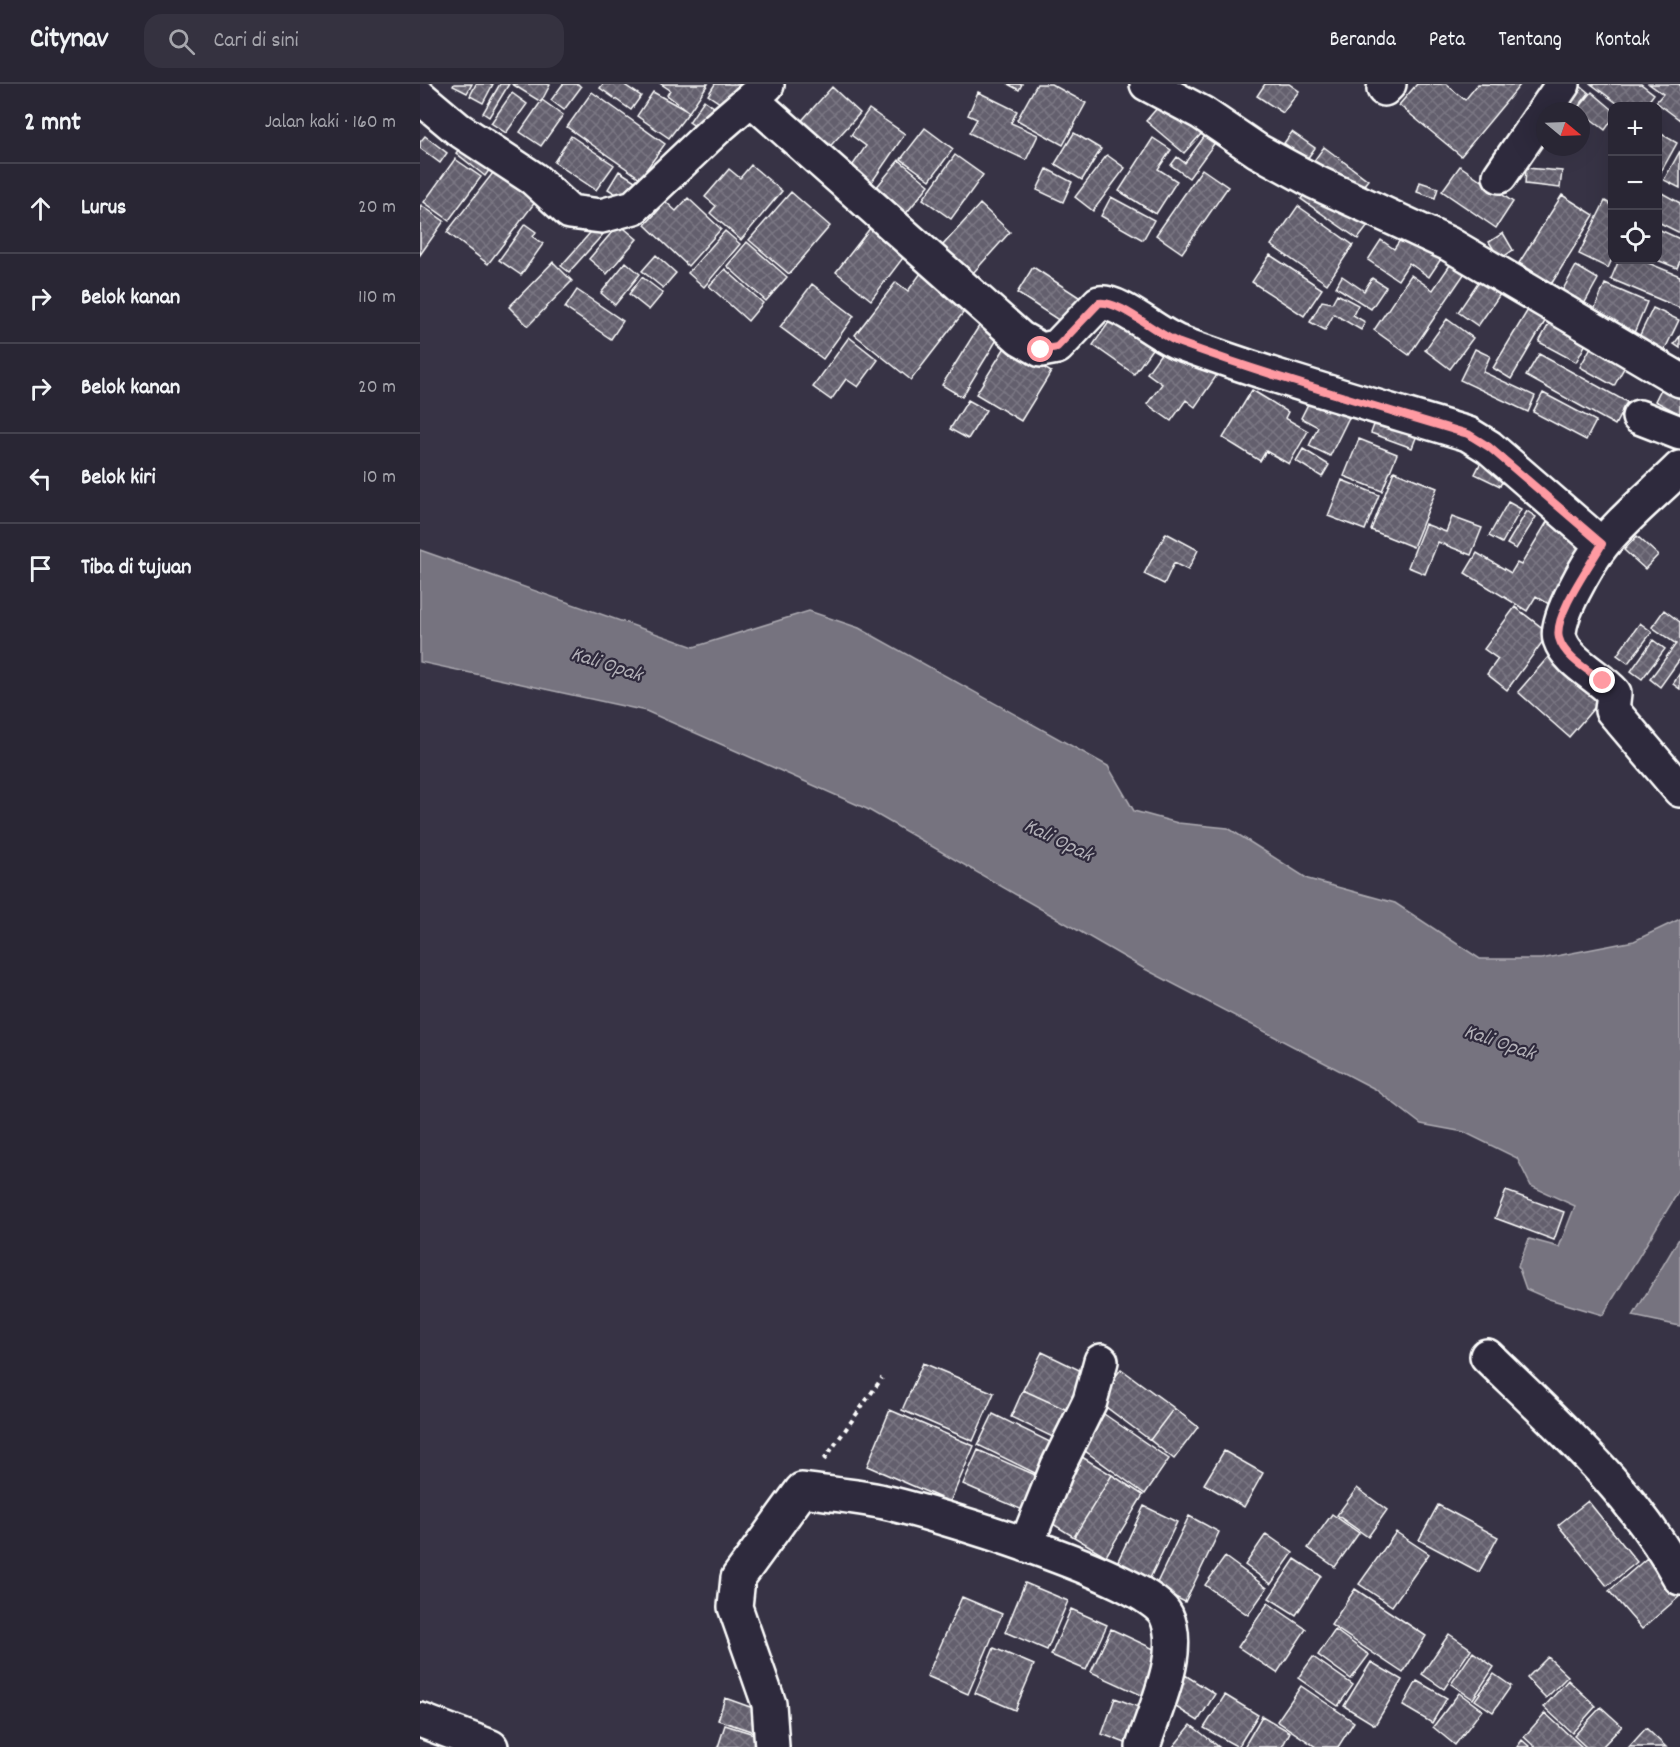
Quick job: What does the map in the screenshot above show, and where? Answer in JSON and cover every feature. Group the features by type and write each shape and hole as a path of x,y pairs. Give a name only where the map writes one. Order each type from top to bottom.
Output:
{"street":[{"path":"1500,176 1563,84"},
{"path":"1156,86 1305,177 1449,244 1680,380"},
{"path":"420,97 458,129 534,180 570,212 601,216 634,207 760,91 1020,338 1041,350 1057,347 1099,303 1113,304 1164,337 1265,374 1468,434 1489,447 1602,544"},
{"path":"1639,417 1680,433"},
{"path":"1680,468 1602,544 1570,599 1560,624 1559,638 1574,660 1603,681 1614,693 1612,710 1680,790"},
{"path":"1487,1356 1608,1475 1660,1541 1680,1578"},
{"path":"1026,1545 1058,1466 1090,1401 1101,1361"},
{"path":"772,1747 769,1704 735,1607 738,1578 802,1490 884,1502 1026,1545 1135,1589 1165,1614 1172,1649 1171,1661 1143,1747"},
{"path":"420,1720 491,1747"}],"path":[{"path":"802,1490 882,1378"}],"water":[{"name":"Kali Opak","path":"420,550 694,647 809,611 859,628 1108,766 1134,811 1178,823 1228,828 1308,879 1395,903 1480,959 1541,959 1634,941 1680,919 1680,1189 1603,1315 1549,1299 1526,1289 1518,1266 1529,1239 1559,1247 1575,1206 1531,1186 1517,1158 1464,1132 1421,1124 1375,1089 1145,969 867,809 646,711 420,662"},
{"path":"1680,1237 1680,1326 1633,1316"}],"building":[{"path":"454,84 472,84 467,93 453,86"},
{"path":"476,84 493,84 483,103 470,96"},
{"path":"500,84 509,84 489,117 483,113"},
{"path":"512,84 547,84 550,85 541,102"},
{"path":"563,84 578,84 581,87 564,110 551,100"},
{"path":"603,84 623,84 641,96 631,110 600,88"},
{"path":"661,84 708,84 689,112 667,95 670,90"},
{"path":"715,84 742,84 748,88 732,111 708,95"},
{"path":"1008,84 1022,84 1019,90"},
{"path":"1037,84 1051,84 1086,103 1063,145 1017,120"},
{"path":"1265,84 1289,84 1299,91 1283,113 1257,96"},
{"path":"1417,84 1446,84 1465,100 1478,84 1520,85 1461,156 1399,105"},
{"path":"1578,84 1589,93 1582,102 1569,102"},
{"path":"1591,84 1641,84 1654,94 1648,102 1616,102"},
{"path":"1649,84 1680,84 1680,120 1662,106 1662,102 1656,102 1663,94"},
{"path":"832,87 860,113 824,153 796,127"},
{"path":"592,92 665,144 640,178 567,127"},
{"path":"653,92 689,112 669,138 637,116"},
{"path":"978,92 1017,111 1011,123 1038,135 1026,160 969,133 977,119 968,115"},
{"path":"1592,92 1608,106 1608,126 1605,130 1590,118 1590,102 1584,102"},
{"path":"512,93 527,104 506,133 491,123"},
{"path":"542,100 563,115 541,146 520,132"},
{"path":"704,100 721,112 706,134 689,122"},
{"path":"1164,100 1202,133 1184,153 1146,121"},
{"path":"869,109 905,134 867,189 846,175 866,146 851,135"},
{"path":"1212,126 1222,133 1189,178 1171,165 1177,157 1185,163"},
{"path":"925,128 953,149 930,180 901,159"},
{"path":"1292,132 1315,148 1307,159 1284,143"},
{"path":"1074,133 1101,149 1082,180 1055,164"},
{"path":"1662,134 1677,143 1662,170"},
{"path":"425,136 447,153 440,163 420,148 420,142"},
{"path":"571,136 614,165 596,190 554,162"},
{"path":"1153,138 1171,150 1158,169 1177,181 1156,214 1119,191"},
{"path":"466,140 495,162 485,176 456,153"},
{"path":"1324,147 1368,180 1356,195 1313,162"},
{"path":"1680,151 1680,188 1664,180"},
{"path":"955,155 983,175 951,219 923,199"},
{"path":"1107,155 1125,168 1093,211 1075,197"},
{"path":"455,159 481,177 449,220 424,202"},
{"path":"899,160 929,185 896,226 866,200"},
{"path":"751,165 782,191 741,240 710,213 716,206 705,197 729,169 740,178"},
{"path":"1460,166 1513,202 1496,228 1442,191"},
{"path":"1526,168 1562,171 1560,188 1525,184"},
{"path":"496,169 536,201 488,264 447,232"},
{"path":"1047,169 1072,182 1063,202 1037,190"},
{"path":"1202,169 1228,187 1182,253 1156,235"},
{"path":"619,171 643,186 632,204 608,189"},
{"path":"1420,182 1438,188 1435,198 1417,192"},
{"path":"1310,186 1368,226 1358,239 1301,199"},
{"path":"791,192 830,226 789,274 749,240"},
{"path":"1662,193 1680,203 1680,233 1662,224"},
{"path":"1562,195 1594,215 1552,283 1519,263"},
{"path":"1111,197 1154,220 1143,240 1101,216"},
{"path":"688,198 721,229 688,266 645,225 666,202 676,211"},
{"path":"1605,201 1608,203 1608,268 1579,254"},
{"path":"980,204 1010,232 973,273 942,246"},
{"path":"421,205 444,221 420,255 420,207"},
{"path":"1298,206 1353,245 1327,284 1271,245"},
{"path":"874,223 909,250 871,300 836,272"},
{"path":"525,224 536,232 533,237 543,244 521,275 499,260"},
{"path":"619,224 637,239 607,274 589,259"},
{"path":"597,225 605,232 569,272 561,266"},
{"path":"725,231 740,244 704,287 688,273"},
{"path":"1662,231 1680,239 1680,261 1677,268 1662,262"},
{"path":"1503,233 1513,250 1500,259 1489,242"},
{"path":"1404,234 1441,259 1429,277 1409,263 1398,280 1368,260 1381,240 1394,249"},
{"path":"747,242 787,277 766,301 727,266"},
{"path":"1459,252 1473,261 1409,355 1374,330 1411,275 1433,290"},
{"path":"656,255 676,273 663,288 642,271"},
{"path":"1270,255 1322,289 1304,316 1252,282"},
{"path":"553,262 572,281 528,326 509,307"},
{"path":"626,262 640,274 615,305 601,293"},
{"path":"1617,264 1651,264 1680,276 1680,308 1611,279"},
{"path":"1576,266 1598,279 1578,315 1556,302"},
{"path":"1033,267 1082,299 1066,325 1017,293"},
{"path":"725,269 763,303 748,321 709,286"},
{"path":"1485,272 1505,287 1478,326 1458,312"},
{"path":"921,273 966,309 911,380 855,335 896,282 908,291"},
{"path":"1342,276 1364,291 1372,278 1386,287 1371,309 1336,287"},
{"path":"642,277 663,293 649,310 629,294"},
{"path":"812,284 854,316 823,359 780,327"},
{"path":"1605,284 1647,302 1631,340 1589,322"},
{"path":"577,290 623,321 611,339 565,308"},
{"path":"1337,294 1358,305 1353,315 1365,322 1361,330 1334,314 1325,330 1310,322 1322,301 1332,303"},
{"path":"1532,303 1550,313 1511,379 1493,368"},
{"path":"1653,308 1679,320 1663,353 1637,341"},
{"path":"1114,315 1155,345 1134,374 1093,345"},
{"path":"1554,315 1590,336 1576,362 1539,342"},
{"path":"1447,319 1473,338 1450,369 1425,350"},
{"path":"979,326 998,338 962,397 942,385"},
{"path":"1680,336 1680,348 1674,344"},
{"path":"849,337 878,360 858,387 846,379 831,400 813,387"},
{"path":"1595,340 1629,359 1614,386 1580,367"},
{"path":"1170,341 1217,375 1195,407 1186,400 1171,421 1147,404 1162,384 1147,373"},
{"path":"1007,344 1051,372 1021,421 976,394"},
{"path":"1475,349 1490,356 1483,372 1535,396 1528,412 1460,380"},
{"path":"1539,354 1627,402 1615,425 1526,376"},
{"path":"1664,383 1680,391 1680,414 1655,401"},
{"path":"1252,390 1288,412 1285,418 1308,431 1289,464 1266,451 1260,461 1223,438"},
{"path":"1543,393 1596,421 1586,440 1533,412"},
{"path":"1311,398 1354,407 1330,456 1309,446 1318,427 1301,418"},
{"path":"968,400 986,410 968,439 950,429"},
{"path":"1378,414 1419,430 1412,448 1371,433"},
{"path":"1359,439 1397,454 1382,491 1344,476"},
{"path":"1303,449 1329,465 1322,477 1296,461"},
{"path":"1484,456 1508,468 1500,486 1475,474"},
{"path":"1394,471 1437,488 1413,547 1371,530"},
{"path":"1342,480 1379,495 1365,530 1328,516"},
{"path":"1508,502 1521,509 1502,543 1489,536"},
{"path":"1527,511 1536,517 1516,549 1507,544"},
{"path":"1553,512 1594,538 1552,606 1536,596 1527,611 1465,573 1477,553 1511,573 1517,563 1521,565"},
{"path":"1452,517 1482,528 1471,555 1438,542 1425,574 1408,567 1425,524 1446,532"},
{"path":"1166,533 1198,550 1188,570 1174,563 1164,584 1144,574"},
{"path":"1637,536 1658,555 1645,569 1624,550"},
{"path":"1515,607 1549,633 1507,690 1487,674 1498,659 1484,649"},
{"path":"1664,610 1680,622 1680,659 1660,687 1650,679 1676,644 1652,627"},
{"path":"1640,623 1652,632 1628,663 1617,655"},
{"path":"1653,640 1665,649 1642,679 1631,671"},
{"path":"1555,649 1606,694 1569,737 1518,692"},
{"path":"1680,673 1680,689 1673,684"},
{"path":"1506,1191 1564,1212 1554,1240 1495,1218"},
{"path":"1042,1352 1096,1378 1078,1415 1023,1390"},
{"path":"923,1363 994,1393 973,1441 902,1410"},
{"path":"1121,1369 1174,1408 1150,1440 1098,1401"},
{"path":"1023,1390 1078,1415 1065,1443 1011,1417"},
{"path":"1174,1408 1198,1427 1174,1459 1150,1440"},
{"path":"890,1410 974,1446 950,1502 867,1466"},
{"path":"993,1414 1052,1443 1037,1474 978,1445"},
{"path":"1104,1414 1169,1459 1145,1494 1081,1448"},
{"path":"978,1450 1040,1477 1025,1511 963,1484"},
{"path":"1224,1451 1263,1473 1244,1507 1204,1484"},
{"path":"1077,1454 1112,1475 1074,1537 1040,1516"},
{"path":"1112,1475 1143,1495 1106,1556 1074,1537"},
{"path":"1357,1488 1387,1510 1368,1537 1337,1515"},
{"path":"1588,1501 1637,1562 1607,1586 1558,1525"},
{"path":"1438,1505 1498,1537 1479,1572 1419,1540"},
{"path":"1144,1506 1177,1522 1149,1580 1116,1565"},
{"path":"1332,1514 1359,1533 1335,1567 1308,1548"},
{"path":"1189,1516 1219,1532 1185,1602 1155,1587"},
{"path":"1396,1532 1429,1554 1392,1606 1359,1584"},
{"path":"1266,1534 1293,1553 1271,1584 1245,1565"},
{"path":"1225,1557 1267,1588 1248,1615 1205,1585"},
{"path":"1647,1558 1680,1596 1642,1629 1609,1591"},
{"path":"1295,1559 1321,1576 1296,1615 1269,1598"},
{"path":"1025,1583 1068,1601 1047,1650 1005,1632"},
{"path":"1355,1589 1426,1636 1403,1673 1331,1625"},
{"path":"962,1597 1002,1614 968,1694 927,1676"},
{"path":"1268,1603 1306,1629 1277,1673 1238,1647"},
{"path":"1071,1609 1107,1625 1086,1670 1051,1655"},
{"path":"1111,1629 1169,1656 1150,1699 1091,1672"},
{"path":"1335,1630 1369,1655 1351,1679 1318,1655"},
{"path":"1449,1634 1471,1649 1444,1689 1422,1674"},
{"path":"994,1648 1034,1665 1015,1710 975,1693"},
{"path":"1473,1652 1494,1667 1473,1699 1451,1684"},
{"path":"1313,1657 1353,1685 1338,1706 1298,1678"},
{"path":"1548,1657 1568,1676 1546,1698 1527,1678"},
{"path":"1371,1662 1402,1680 1375,1725 1344,1706"},
{"path":"1494,1674 1511,1686 1493,1712 1475,1700"},
{"path":"1185,1675 1215,1694 1198,1721 1168,1702"},
{"path":"1568,1680 1596,1706 1572,1733 1544,1707"},
{"path":"1417,1681 1447,1698 1432,1723 1403,1706"},
{"path":"1301,1686 1354,1722 1338,1747 1316,1747 1277,1721"},
{"path":"1459,1693 1482,1710 1455,1745 1433,1727"},
{"path":"1225,1695 1258,1715 1238,1747 1204,1728"},
{"path":"725,1698 764,1712 757,1733 718,1720"},
{"path":"1115,1698 1146,1710 1133,1746 1102,1734"},
{"path":"1601,1707 1622,1726 1602,1747 1586,1747 1574,1736"},
{"path":"1545,1713 1582,1747 1535,1747 1524,1737"},
{"path":"1262,1716 1290,1732 1282,1747 1244,1747"},
{"path":"725,1725 767,1738 764,1747 718,1747"},
{"path":"1191,1725 1219,1747 1173,1747"},
{"path":"1646,1728 1666,1747 1629,1747"},
{"path":"1522,1740 1530,1747 1517,1747"}],"route":[{"path":"1041,350 1048,351 1057,347 1085,319 1093,307 1105,302 1113,304 1164,337 1265,374 1468,434 1489,447 1602,544 1570,599 1560,624 1559,638 1574,660 1603,681"}]}
